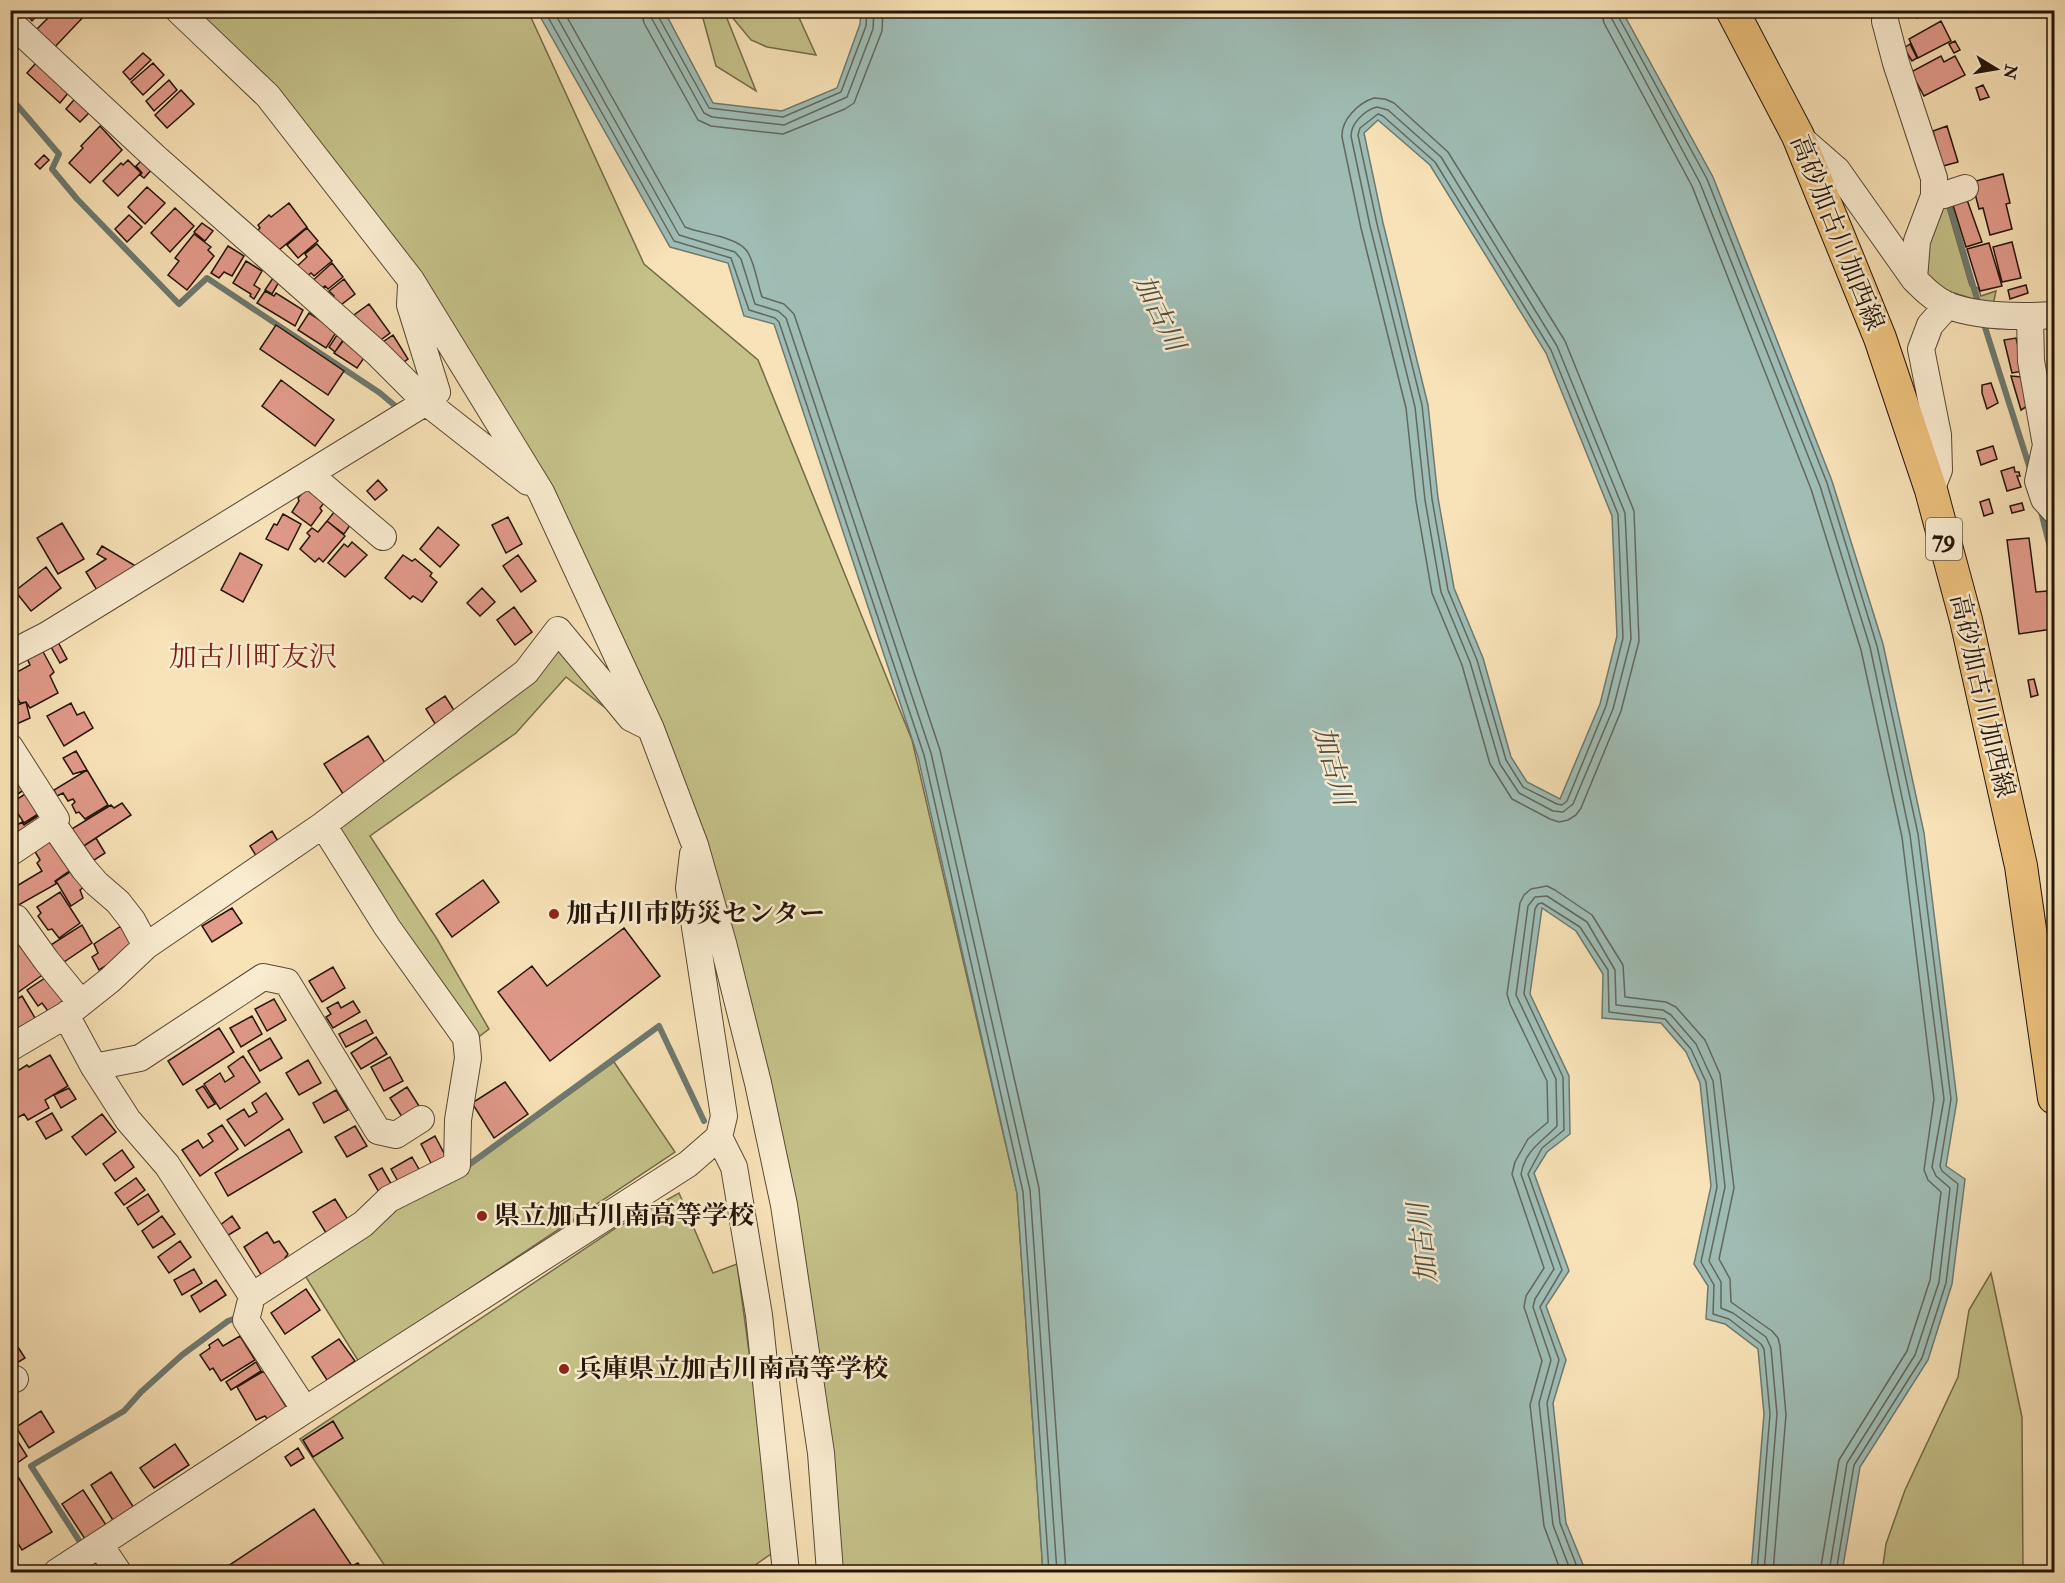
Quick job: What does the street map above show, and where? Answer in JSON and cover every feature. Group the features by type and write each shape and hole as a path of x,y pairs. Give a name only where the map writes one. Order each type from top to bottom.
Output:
{"main road":[{"name":"高砂加古川加西線","path":"1732,10 1798,136 1880,338 1931,490 1966,620 2021,866 2055,1098"}],"street":[{"path":"178,10 268,96 411,280 541,492 651,729 695,845 726,953 758,1083 784,1205 821,1454 830,1572"},
{"path":"1886,10 1885,21 1896,63 1934,178 1949,193 1917,241 1914,279"},
{"path":"10,22 156,158 378,354 426,402 541,492"},
{"path":"1798,136 1837,170 1914,279 1929,294 1959,308 1996,315 2042,316 2031,361 2046,445 2055,472"},
{"path":"10,654 47,636 426,402 437,392 410,305 411,280"},
{"path":"1931,490 1939,470 1938,435 1921,349 1930,325 1959,308"},
{"path":"2046,445 2038,481 2044,499 2055,510"},
{"path":"309,474 383,537"},
{"path":"10,1048 73,1009 110,980 146,946 323,825 526,672 558,630 631,718 651,729"},
{"path":"10,747 56,819 53,824 10,853"},
{"path":"53,824 84,869 118,902 132,920 146,946"},
{"path":"249,1308 363,1224 389,1199 457,1165 458,1120 468,1058 466,1038 387,927 323,825"},
{"path":"57,1572 688,1164 719,1137 724,1116 689,888 695,845"},
{"path":"12,917 46,960 73,1009 94,1067 128,1120 167,1165 305,1410"},
{"path":"94,1067 140,1058 263,977 287,982 378,1131 396,1135 421,1119"},
{"path":"719,1137 734,1167 759,1315 786,1572"},
{"path":"91,1550 118,1572"}],"shaded area":[{"path":"195,11 528,11 644,264 758,360 912,740 1017,1193 1043,1572 839,1572 794,1211 654,705 597,583 535,463"},
{"path":"701,11 724,11 756,91 716,66"},
{"path":"727,11 796,11 816,55 767,47 751,40"},
{"path":"1945,200 1970,286 1978,288 1981,296 1996,291 1993,305 1941,289 1925,271 1922,241"},
{"path":"561,640 622,721 566,677 516,733 370,836 437,939 489,1029 472,1042 331,831"},
{"name":"県立加古川南高等学校","path":"614,1062 675,1152 359,1362 304,1274 389,1210 454,1178"},
{"name":"兵庫県立加古川南高等学校","path":"679,1193 713,1273 737,1264 758,1417 771,1554 745,1572 389,1572 300,1439 616,1228"},
{"path":"1991,1273 2022,1417 2023,1572 1882,1572 1886,1544 1905,1490 1958,1377 1969,1310"}],"water":[{"name":"加古川","path":"537,11 662,11 713,103 782,111 837,88 860,24 861,11 1622,11 1713,177 1832,481 1883,644 1924,833 1957,1100 1946,1166 1965,1179 1952,1284 1928,1360 1860,1467 1842,1572 1751,1572 1764,1414 1758,1349 1725,1324 1706,1319 1708,1286 1694,1264 1711,1186 1700,1083 1686,1052 1661,1023 1602,1018 1603,974 1576,931 1542,908 1530,994 1569,1076 1570,1134 1547,1152 1534,1173 1569,1271 1546,1306 1566,1360 1553,1403 1566,1523 1586,1572 1043,1572 1017,1193 918,757 774,324 744,316 728,263 670,247","holes":["1378,120 1430,165 1546,353 1612,516 1617,636 1600,704 1560,799 1527,782 1511,757 1483,658 1454,588 1438,498 1428,405 1383,223 1364,133"]}],"building":[{"path":"23,10 43,10 32,21"},
{"path":"52,10 86,10 88,12 51,51 33,33 54,12"},
{"path":"1913,10 1934,10 1917,18"},
{"path":"1941,21 1951,41 1918,58 1909,39"},
{"path":"1955,41 1960,50 1954,53 1949,44"},
{"path":"1910,44 1917,58 1912,61 1904,48"},
{"path":"143,53 151,60 130,80 123,72"},
{"path":"1941,56 1944,62 1955,56 1965,75 1924,96 1911,72"},
{"path":"36,63 69,92 60,103 27,73"},
{"path":"153,63 164,75 143,95 131,82"},
{"path":"169,80 177,90 154,111 146,101"},
{"path":"1983,85 1989,97 1980,100 1976,88"},
{"path":"181,90 194,104 167,128 155,115"},
{"path":"79,94 93,109 80,122 66,109"},
{"path":"100,126 122,150 90,183 69,163"},
{"path":"1947,126 1958,162 1943,166 1933,131"},
{"path":"44,155 49,160 40,169 35,164"},
{"path":"144,158 154,167 144,178 136,166"},
{"path":"128,160 141,173 118,196 103,181 121,163 123,165"},
{"path":"2003,174 2010,203 2006,204 2012,229 1990,235 1983,208 1979,209 1972,182"},
{"path":"147,187 165,203 145,224 128,207"},
{"path":"1966,197 1982,242 1966,247 1952,202"},
{"path":"289,203 307,227 274,254 252,236 260,228 258,225 269,215 271,217"},
{"path":"175,208 194,226 170,252 151,233"},
{"path":"129,215 142,227 127,242 115,229"},
{"path":"202,223 213,231 205,241 194,232"},
{"path":"307,228 318,241 298,258 287,245"},
{"path":"194,234 211,247 208,250 214,256 187,290 168,275 179,261 175,258"},
{"path":"2012,242 2021,278 2002,282 1993,247"},
{"path":"1989,243 2002,286 1980,291 1967,249"},
{"path":"317,244 332,261 314,276 311,273 304,279 295,268 307,257 305,254"},
{"path":"228,246 244,256 232,276 224,272 219,278 211,273"},
{"path":"246,261 262,271 254,285 260,289 254,299 250,296 251,294 233,283"},
{"path":"332,263 343,277 328,289 325,286 317,291 310,283"},
{"path":"273,278 279,282 272,294 265,290"},
{"path":"344,279 355,294 333,311 327,303 334,296 329,291"},
{"path":"2026,285 2028,293 2010,299 2008,290"},
{"path":"265,291 274,296 276,293 303,310 295,326 257,303"},
{"path":"369,304 390,333 374,345 354,315"},
{"path":"309,313 337,331 326,348 298,330"},
{"path":"276,325 344,371 328,395 260,349"},
{"path":"337,335 343,340 335,352 329,347"},
{"path":"393,335 408,359 398,366 380,344"},
{"path":"2016,338 2024,371 2012,373 2004,340"},
{"path":"344,340 366,355 357,368 334,353"},
{"path":"2011,376 2021,377 2029,405 2021,410"},
{"path":"281,380 334,420 315,446 262,406"},
{"path":"1991,383 1998,403 1987,409 1982,385"},
{"path":"1993,446 1997,459 1981,465 1977,451"},
{"path":"2014,467 2015,472 2019,472 2020,476 2017,476 2021,487 2007,491 2001,471"},
{"path":"378,480 387,490 375,500 367,491"},
{"path":"306,489 324,503 320,508 322,511 311,526 292,512 299,501 298,498"},
{"path":"1989,499 1993,513 1984,516 1980,502"},
{"path":"2022,503 2024,510 2012,513 2010,506"},
{"path":"335,511 351,524 344,534 327,521"},
{"path":"283,514 301,524 288,550 266,539 274,524 277,525"},
{"path":"508,517 522,544 506,553 492,525"},
{"path":"327,521 345,536 323,562 319,558 315,562 300,549 310,536 307,533 312,528 318,532"},
{"path":"62,523 84,559 58,574 37,538"},
{"path":"438,527 459,545 440,567 420,549"},
{"path":"2029,538 2036,592 2047,591 2052,629 2019,634 2007,540"},
{"path":"352,542 367,555 345,577 328,563 344,544 348,547"},
{"path":"102,546 144,571 101,597 86,572 106,559 97,554"},
{"path":"240,553 262,565 243,602 221,590"},
{"path":"403,555 412,561 415,559 432,573 430,576 437,582 422,602 413,596 410,599 385,578"},
{"path":"518,555 536,581 521,592 503,566"},
{"path":"46,567 61,588 31,611 15,591"},
{"path":"482,588 495,602 480,616 467,603"},
{"path":"514,607 532,632 515,645 497,620"},
{"path":"58,642 67,659 60,663 51,647"},
{"path":"41,648 54,672 50,676 58,693 30,708 26,702 20,703 15,693 18,690 10,676 30,665 26,656"},
{"path":"2034,679 2038,695 2031,697 2028,680"},
{"path":"445,696 457,715 437,727 426,709"},
{"path":"26,702 30,718 10,727 10,705 12,707"},
{"path":"71,703 77,715 84,712 93,728 64,746 47,716"},
{"path":"368,736 389,769 345,797 324,764"},
{"path":"76,751 87,770 73,774 63,758"},
{"path":"10,757 30,786 10,799"},
{"path":"87,770 108,805 85,819 79,812 76,813 72,805 75,802 73,799 68,801 63,793 57,796 54,790"},
{"path":"33,789 46,809 24,823 11,803"},
{"path":"122,803 131,815 76,851 70,830 111,805 114,808"},
{"path":"47,810 21,840 12,828 22,822 24,825"},
{"path":"54,831 75,867 55,881 56,884 15,907 10,899 10,890 42,871 37,863 40,860 34,850"},
{"path":"272,831 282,848 260,862 250,846"},
{"path":"96,838 105,853 85,866 76,851"},
{"path":"76,868 87,885 80,890 83,898 71,906 56,881"},
{"path":"483,880 499,902 452,937 436,914"},
{"path":"60,892 80,923 59,938 52,929 48,930 38,916 41,913 37,907"},
{"path":"232,908 242,923 212,942 202,926"},
{"path":"82,925 92,943 58,966 46,948"},
{"path":"121,926 134,948 99,970 92,957 98,953 94,944"},
{"name":"加古川市防災センター","path":"624,928 660,976 550,1061 498,992 532,966 547,986"},
{"path":"17,939 48,971 10,998 10,944"},
{"path":"333,967 345,988 322,1002 309,981"},
{"path":"48,976 67,1004 51,1015 42,1003 38,1006 27,990"},
{"path":"22,996 38,1023 17,1035 10,1024 10,1003"},
{"path":"274,999 286,1020 267,1031 255,1009"},
{"path":"353,1001 360,1012 333,1028 326,1017 331,1014 327,1008 338,1002 341,1008"},
{"path":"252,1016 262,1034 241,1047 230,1028"},
{"path":"366,1020 373,1033 346,1047 339,1034"},
{"path":"219,1028 234,1052 183,1085 168,1061"},
{"path":"376,1037 387,1054 361,1069 351,1053"},
{"path":"270,1038 282,1058 260,1071 248,1051"},
{"path":"50,1055 68,1086 45,1100 49,1108 28,1120 24,1114 17,1118 10,1107 10,1100 14,1098 10,1091 10,1083 17,1079 14,1073"},
{"path":"243,1056 260,1082 220,1109 204,1084 220,1073 225,1082 234,1076 228,1067"},
{"path":"390,1057 403,1081 384,1091 371,1067"},
{"path":"308,1060 321,1083 299,1095 286,1073"},
{"path":"505,1082 528,1114 494,1138 472,1103"},
{"path":"203,1086 215,1104 208,1108 196,1090"},
{"path":"407,1087 421,1109 404,1120 390,1098"},
{"path":"69,1088 76,1099 61,1108 54,1095"},
{"path":"336,1090 348,1110 324,1123 313,1103"},
{"path":"266,1093 283,1119 245,1146 227,1120 244,1109 249,1117 257,1112 252,1103"},
{"path":"52,1113 62,1130 46,1139 36,1122"},
{"path":"102,1114 116,1132 86,1155 72,1137"},
{"path":"222,1125 238,1149 200,1176 182,1150 198,1140 203,1148 213,1141 208,1134"},
{"path":"355,1126 367,1146 347,1157 335,1137"},
{"path":"289,1129 302,1152 228,1196 215,1173"},
{"path":"435,1136 446,1157 432,1165 421,1144"},
{"path":"122,1150 134,1167 115,1181 103,1164"},
{"path":"412,1157 420,1171 399,1183 391,1169"},
{"path":"382,1168 393,1187 380,1194 369,1175"},
{"path":"136,1178 145,1190 124,1205 115,1193"},
{"path":"148,1194 159,1211 138,1225 127,1208"},
{"path":"335,1199 350,1223 328,1236 313,1212"},
{"path":"162,1216 175,1234 153,1248 142,1231"},
{"path":"232,1216 240,1228 222,1239 215,1229"},
{"path":"267,1232 274,1243 279,1241 288,1254 285,1258 290,1266 265,1281 244,1247"},
{"path":"180,1241 191,1257 169,1273 158,1257"},
{"path":"194,1269 202,1283 182,1295 174,1280"},
{"path":"216,1280 226,1295 200,1312 191,1296"},
{"path":"306,1289 320,1310 285,1334 271,1313"},
{"path":"240,1336 255,1360 221,1381 213,1368 210,1370 200,1355 218,1339 223,1346"},
{"path":"339,1339 355,1361 327,1380 312,1357"},
{"path":"14,1341 25,1358 10,1367 10,1343"},
{"path":"256,1362 261,1371 231,1390 226,1382"},
{"path":"264,1371 287,1408 268,1420 265,1416 256,1420 237,1387"},
{"path":"41,1411 54,1432 29,1448 16,1427"},
{"path":"333,1421 343,1438 313,1457 303,1440"},
{"path":"18,1442 27,1456 10,1468 10,1447"},
{"path":"175,1444 189,1465 154,1488 140,1468"},
{"path":"298,1448 304,1458 291,1466 285,1457"},
{"path":"15,1472 52,1532 22,1550 10,1531 10,1475"},
{"path":"111,1472 134,1508 114,1522 91,1485"},
{"path":"83,1490 108,1528 87,1542 62,1504"},
{"path":"314,1509 352,1566 358,1563 364,1572 219,1572"},
{"path":"12,1556 22,1572 10,1572"}],"waterway":[{"path":"10,97 59,154 52,169 77,199 179,304 207,278 380,393 400,410"},
{"path":"1948,200 1979,306"},
{"path":"1983,321 2031,472"},
{"path":"2040,508 2052,555 2054,577"},
{"path":"463,1169 659,1026 704,1121"},
{"path":"82,1545 31,1466 124,1411 141,1392 182,1355 228,1321 241,1316"}],"place":[{"name":"加古川市防災センター","path":"554,914"},
{"name":"県立加古川南高等学校","path":"482,1216"},
{"name":"兵庫県立加古川南高等学校","path":"564,1369"}],"district":[{"name":"加古川町友沢","path":"253,657"}]}
